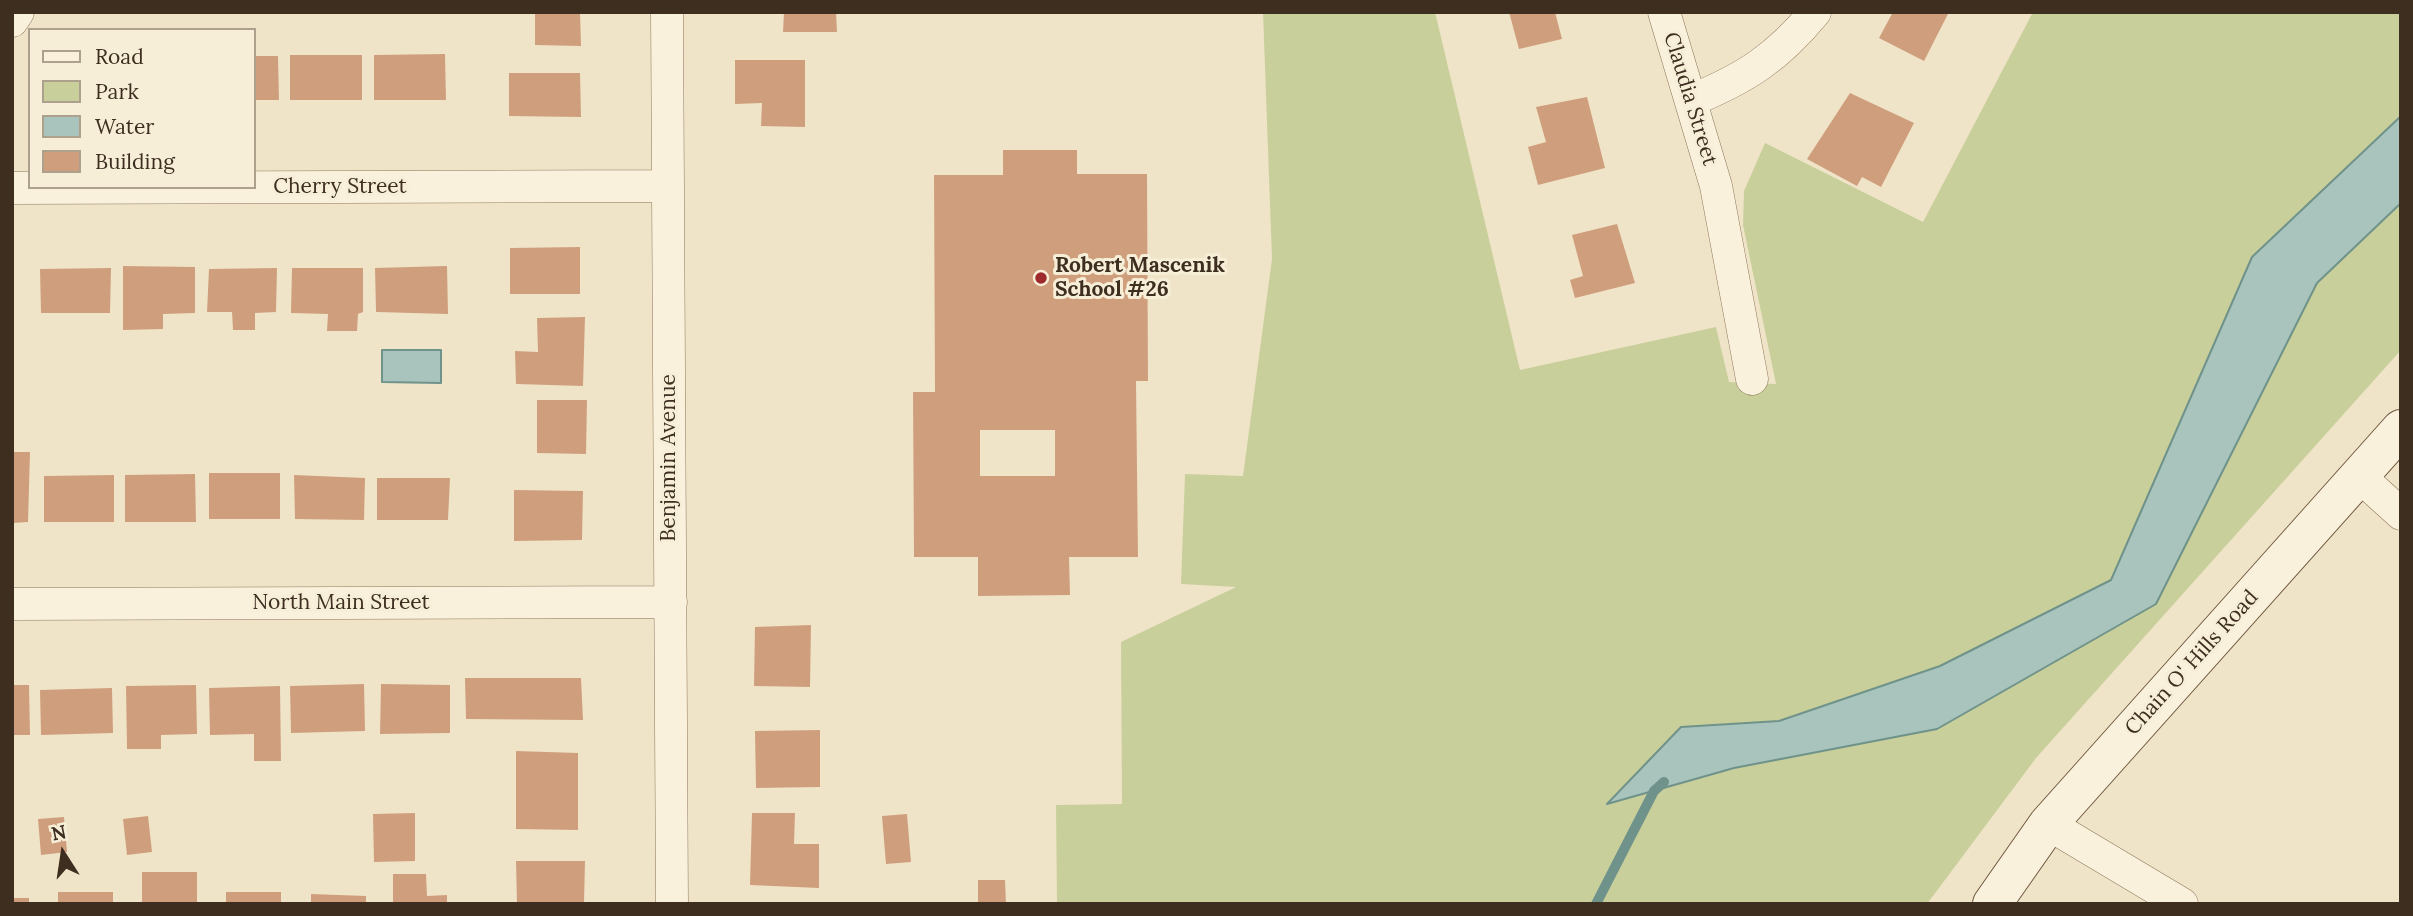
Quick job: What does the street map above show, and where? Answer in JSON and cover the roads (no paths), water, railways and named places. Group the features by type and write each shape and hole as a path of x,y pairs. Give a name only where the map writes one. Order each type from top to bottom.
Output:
{"street":[{"path":"12,21 18,12"},
{"name":"Benjamin Avenue","path":"667,12 672,904"},
{"name":"Claudia Street","path":"1664,12 1716,186 1752,379"},
{"path":"1692,100 1734,83 1774,57 1815,12"},
{"name":"Cherry Street","path":"256,187 668,186"},
{"name":"Chain O' Hills Road","path":"1992,904 2048,824 2401,429"},
{"path":"2358,475 2401,514"},
{"name":"North Main Street","path":"12,604 671,602"},
{"path":"2048,824 2182,904"}],"water":[{"path":"2401,116 2401,203 2317,283 2156,604 1937,729 1734,768 1607,804 1681,727 1779,721 1940,666 2111,580 2252,257"},
{"path":"382,350 441,350 441,383 382,382"}],"waterway":[{"path":"1596,904 1654,791 1664,782"}],"place":[{"name":"Robert Mascenik School #26","path":"1041,278"}]}
